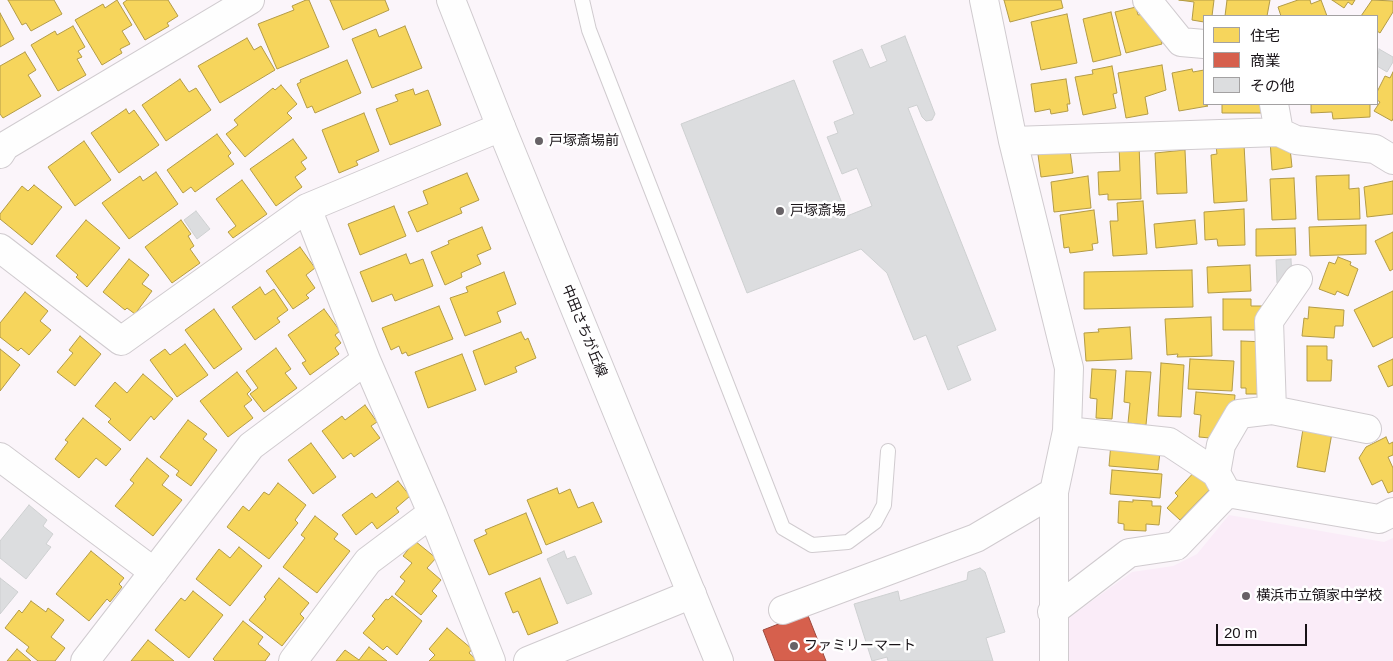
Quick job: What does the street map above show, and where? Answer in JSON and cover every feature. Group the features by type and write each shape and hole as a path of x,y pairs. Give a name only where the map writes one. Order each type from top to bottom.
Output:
{"street":[{"name":"中田さちが丘線","path":"451,0 719,661"},
{"path":"984,0 1013,141 1069,368 1067,431 1054,492 1052,612 1054,661"},
{"path":"1147,0 1181,42 1203,44"},
{"path":"0,154 6,146 246,1"},
{"path":"1274,105 1279,132"},
{"path":"0,248 121,341 307,208 501,127"},
{"path":"1013,141 1279,132 1296,140 1375,149 1393,160"},
{"path":"307,208 366,360 432,513 490,661"},
{"path":"1272,410 1269,321 1298,279"},
{"path":"85,661 250,446 366,360"},
{"path":"1052,612 1129,554 1176,546 1222,483 1221,445 1239,414 1272,410 1367,429"},
{"path":"1067,431 1169,442 1222,483 1379,519 1393,512"},
{"path":"1,459 154,572"},
{"path":"782,610 976,538 1054,492"},
{"path":"292,661 368,561 432,513"},
{"path":"528,661 692,594"}],"lane":[{"path":"582,0 589,30 783,528 812,545 848,542 875,522 884,505 888,451"}],"shaded area":[{"name":"横浜市立領家中学校","path":"1229,515 1384,542 1393,538 1393,661 1065,661 1067,619 1132,572 1173,566 1197,554"}],"building: 住宅":[{"path":"8,0 54,0 62,14 31,31 26,23 22,25"},
{"path":"117,0 132,25 122,31 130,44 120,49 122,53 102,65 75,20 103,4 105,8"},
{"path":"127,0 168,0 178,16 167,23 169,26 145,40 123,3"},
{"path":"309,0 329,47 277,69 258,24 294,10 292,6"},
{"path":"330,0 385,0 389,10 343,30"},
{"path":"1004,0 1061,0 1063,8 1010,22"},
{"path":"1179,0 1214,0 1212,15 1203,15 1203,22 1192,20 1194,2"},
{"path":"1227,0 1270,0 1267,15 1225,15"},
{"path":"1298,0 1310,0 1311,4 1321,0 1327,15 1281,15 1278,7"},
{"path":"1332,0 1355,0 1352,5 1348,2 1344,8"},
{"path":"1372,0 1393,1 1393,12 1380,33 1378,32 1378,15 1362,15"},
{"path":"1136,7 1138,15 1149,13 1156,20 1162,44 1126,53 1115,12"},
{"path":"1111,12 1121,55 1093,62 1083,19"},
{"path":"0,13 14,39 0,47"},
{"path":"1067,14 1077,63 1041,70 1031,22"},
{"path":"73,26 85,47 78,51 82,57 77,59 86,75 58,91 31,45 55,31 57,35"},
{"path":"405,26 422,68 372,88 352,39 376,29 379,37"},
{"path":"247,38 254,50 261,46 275,70 220,103 198,66"},
{"path":"25,52 36,70 28,75 41,96 3,118 0,114 0,66"},
{"path":"347,60 361,93 315,113 312,106 307,108 297,84 301,82 300,80"},
{"path":"1162,65 1166,90 1145,97 1148,114 1126,118 1118,73"},
{"path":"1112,66 1117,93 1113,94 1116,108 1083,115 1075,77 1093,74 1092,70"},
{"path":"1192,69 1193,72 1203,70 1203,105 1208,106 1179,111 1172,73"},
{"path":"1393,72 1392,121 1374,111 1380,102 1378,101 1378,90 1385,76 1390,78"},
{"path":"180,79 189,92 196,88 211,110 166,141 142,105"},
{"path":"1066,79 1070,104 1067,104 1068,111 1051,114 1050,109 1035,112 1031,84"},
{"path":"281,85 297,104 287,113 292,118 245,157 226,134 238,125 234,120 273,88 275,90"},
{"path":"413,89 415,95 428,90 441,125 390,145 376,109 398,101 395,95"},
{"path":"1222,105 1266,105 1266,113 1222,113"},
{"path":"1311,105 1370,105 1370,117 1333,119 1332,112 1311,113"},
{"path":"126,109 129,114 134,110 159,145 119,173 91,133"},
{"path":"364,113 379,151 356,161 358,165 339,173 322,130"},
{"path":"217,134 231,153 228,156 234,164 195,192 191,187 183,193 167,170"},
{"path":"1289,138 1292,167 1272,170 1270,140"},
{"path":"293,139 307,158 301,162 306,169 295,177 302,187 276,206 250,169"},
{"path":"84,141 111,180 75,206 48,167"},
{"path":"1069,143 1073,173 1041,177 1037,147"},
{"path":"1139,144 1141,199 1108,200 1108,194 1099,195 1098,172 1120,171 1119,145"},
{"path":"1244,144 1247,201 1214,203 1211,155 1217,154 1216,146"},
{"path":"1185,150 1187,193 1157,194 1155,153"},
{"path":"156,172 178,204 129,239 102,203 140,176 143,181"},
{"path":"467,173 479,200 460,208 462,213 417,232 408,212 428,204 423,191"},
{"path":"1349,175 1349,189 1359,188 1360,219 1318,220 1316,176"},
{"path":"1088,176 1091,208 1054,212 1051,182"},
{"path":"1294,178 1296,219 1272,220 1270,179"},
{"path":"242,180 267,214 233,238 228,232 236,226 216,199"},
{"path":"1393,181 1393,214 1367,217 1364,187"},
{"path":"34,185 62,207 32,245 0,219 0,214 22,186 28,191"},
{"path":"1143,201 1147,254 1113,256 1110,221 1118,221 1117,203"},
{"path":"394,206 406,236 360,255 348,224"},
{"path":"1244,209 1245,245 1218,246 1217,239 1205,240 1204,212"},
{"path":"1094,210 1098,243 1092,244 1093,250 1070,253 1069,247 1064,248 1060,215"},
{"path":"86,220 120,248 87,287 76,277 78,275 56,256"},
{"path":"181,220 191,234 188,236 194,246 190,249 200,263 172,283 145,247"},
{"path":"1195,220 1197,244 1156,248 1154,224"},
{"path":"1366,225 1366,254 1310,256 1309,227"},
{"path":"482,227 491,249 477,255 481,264 461,273 462,277 445,285 431,252 449,244 448,241"},
{"path":"1295,228 1296,255 1256,256 1256,229"},
{"path":"1393,232 1393,269 1390,271 1375,241"},
{"path":"300,247 315,268 306,275 315,288 306,295 309,298 293,309 266,271"},
{"path":"406,254 410,264 423,259 433,286 395,301 392,294 372,302 360,272"},
{"path":"1338,257 1351,262 1350,265 1358,269 1348,296 1337,291 1335,295 1319,289 1329,262 1335,264"},
{"path":"129,259 149,275 142,284 152,291 135,314 127,308 125,310 103,292"},
{"path":"1250,265 1251,291 1208,293 1207,267"},
{"path":"1192,270 1193,307 1084,309 1084,272"},
{"path":"504,272 516,304 497,312 501,322 465,336 450,298 468,292 466,287"},
{"path":"260,287 265,295 274,289 288,310 277,318 280,322 255,340 232,307"},
{"path":"1393,291 1393,337 1373,347 1354,310"},
{"path":"25,292 48,311 40,321 51,330 29,355 21,348 18,351 0,337 0,323"},
{"path":"1223,299 1251,299 1251,306 1267,306 1267,330 1223,330"},
{"path":"439,306 453,339 408,356 406,352 402,354 399,346 391,350 382,328"},
{"path":"1309,307 1344,310 1343,326 1335,326 1334,338 1302,336 1304,318 1308,319"},
{"path":"214,309 242,349 214,369 185,330"},
{"path":"324,309 340,331 335,335 341,343 335,348 339,354 310,375 302,363 306,361 288,335"},
{"path":"1211,317 1212,356 1177,357 1178,354 1167,355 1165,319"},
{"path":"1130,327 1132,359 1086,361 1084,333 1099,332 1098,329"},
{"path":"521,332 525,340 528,338 536,358 515,367 517,372 485,385 473,351"},
{"path":"80,336 101,354 75,386 57,372 73,353 69,350"},
{"path":"1241,341 1266,342 1266,394 1246,394 1246,388 1241,388"},
{"path":"185,344 208,375 177,397 150,360 165,349 170,355"},
{"path":"1307,346 1327,346 1327,360 1332,360 1331,381 1307,381"},
{"path":"276,348 291,369 285,373 297,388 264,412 250,394 258,388 246,371"},
{"path":"0,349 20,365 0,391"},
{"path":"462,354 476,390 428,408 415,372"},
{"path":"1190,359 1234,361 1232,391 1188,389"},
{"path":"1393,359 1393,385 1388,387 1378,366"},
{"path":"1161,363 1184,365 1181,417 1158,416"},
{"path":"1092,369 1116,370 1112,419 1096,418 1097,399 1090,398"},
{"path":"1126,371 1151,372 1146,425 1128,423 1130,403 1124,402"},
{"path":"237,372 251,390 247,394 252,400 244,406 253,418 228,437 200,401"},
{"path":"143,374 173,399 154,420 151,416 130,441 108,422 111,419 95,406 115,382 127,393"},
{"path":"1196,392 1235,395 1233,420 1219,435 1211,434 1210,438 1199,437 1201,415 1194,414"},
{"path":"365,405 377,422 371,426 380,438 354,457 351,453 343,459 322,431 342,416 345,420"},
{"path":"83,418 121,449 106,466 96,458 79,478 55,459 68,442 65,440"},
{"path":"188,420 207,434 203,439 217,450 191,486 176,475 179,471 160,457"},
{"path":"1303,429 1332,433 1325,472 1297,467"},
{"path":"1386,437 1389,444 1393,442 1393,455 1388,457 1393,468 1393,491 1388,493 1382,480 1372,485 1359,458 1366,447"},
{"path":"311,443 336,477 313,494 288,460"},
{"path":"1111,443 1161,443 1158,470 1109,466"},
{"path":"147,458 169,476 162,485 182,500 153,536 115,506 134,483 130,480"},
{"path":"1112,470 1162,474 1160,498 1110,494"},
{"path":"1196,470 1213,486 1180,520 1167,508 1178,496 1175,493"},
{"path":"398,481 410,496 396,508 399,512 377,529 372,522 356,535 342,515 372,493 376,498"},
{"path":"278,483 306,505 295,520 298,523 269,559 227,527 243,506 249,511 264,492 269,495"},
{"path":"557,488 559,494 570,489 578,508 593,502 602,522 546,545 527,500"},
{"path":"1133,500 1152,501 1152,506 1161,506 1159,525 1146,524 1146,531 1124,530 1124,524 1118,523 1119,501 1133,502"},
{"path":"526,513 542,553 489,575 474,540 487,534 485,530"},
{"path":"315,516 338,534 334,539 350,551 317,593 283,567 305,538 301,535"},
{"path":"415,541 436,558 427,568 441,580 432,591 437,596 421,615 395,594 405,581 400,577 412,563 403,556"},
{"path":"239,547 262,566 230,606 196,579 219,549 230,558"},
{"path":"91,551 124,578 119,584 122,587 110,602 107,599 89,621 56,594"},
{"path":"279,578 309,603 300,614 304,618 282,646 249,620 266,599 264,597"},
{"path":"540,578 558,623 528,635 518,611 513,613 505,593"},
{"path":"193,591 223,615 189,658 155,630 181,598 185,601"},
{"path":"392,596 422,621 397,655 387,646 383,650 363,633 375,619 372,616 386,599 388,600"},
{"path":"31,601 46,612 48,608 64,620 51,637 65,648 55,661 38,661 26,651 29,647 5,628 19,610 22,613"},
{"path":"243,621 263,637 258,644 270,654 265,661 215,661 213,659"},
{"path":"447,628 472,649 469,653 478,661 429,661 435,655 429,649"},
{"path":"148,640 174,661 131,661"},
{"path":"369,647 387,661 336,661 345,650 359,660"},
{"path":"17,649 31,661 7,661"}],"building: 商業":[{"name":"ファミリーマート","path":"807,613 826,661 775,661 763,630"}],"building: その他":[{"name":"戸塚斎場","path":"905,36 935,114 932,120 926,121 922,117 917,105 908,108 996,330 957,346 971,380 948,390 926,335 914,340 887,273 861,249 747,293 681,124 794,80 847,216 872,206 857,168 842,174 827,137 838,133 834,122 854,114 833,61 862,49 870,68 887,61 881,46"},
{"path":"1379,49 1393,57 1393,62 1387,72 1378,67"},
{"path":"196,211 210,229 197,239 184,220"},
{"path":"1291,259 1292,278 1287,283 1277,283 1276,260"},
{"path":"29,505 47,520 43,526 53,534 46,544 51,547 26,579 0,558 0,541"},
{"path":"564,551 567,559 575,556 592,594 567,604 547,559"},
{"path":"980,568 985,572 1005,632 986,638 993,661 888,661 887,657 872,661 854,604 898,591 900,601 967,580 968,572"},
{"path":"0,578 18,592 0,614"}],"place":[{"name":"戸塚斎場前","path":"539,141"},
{"name":"戸塚斎場","path":"780,211"},
{"name":"横浜市立領家中学校","path":"1246,596"},
{"name":"ファミリーマート","path":"794,646"}]}
